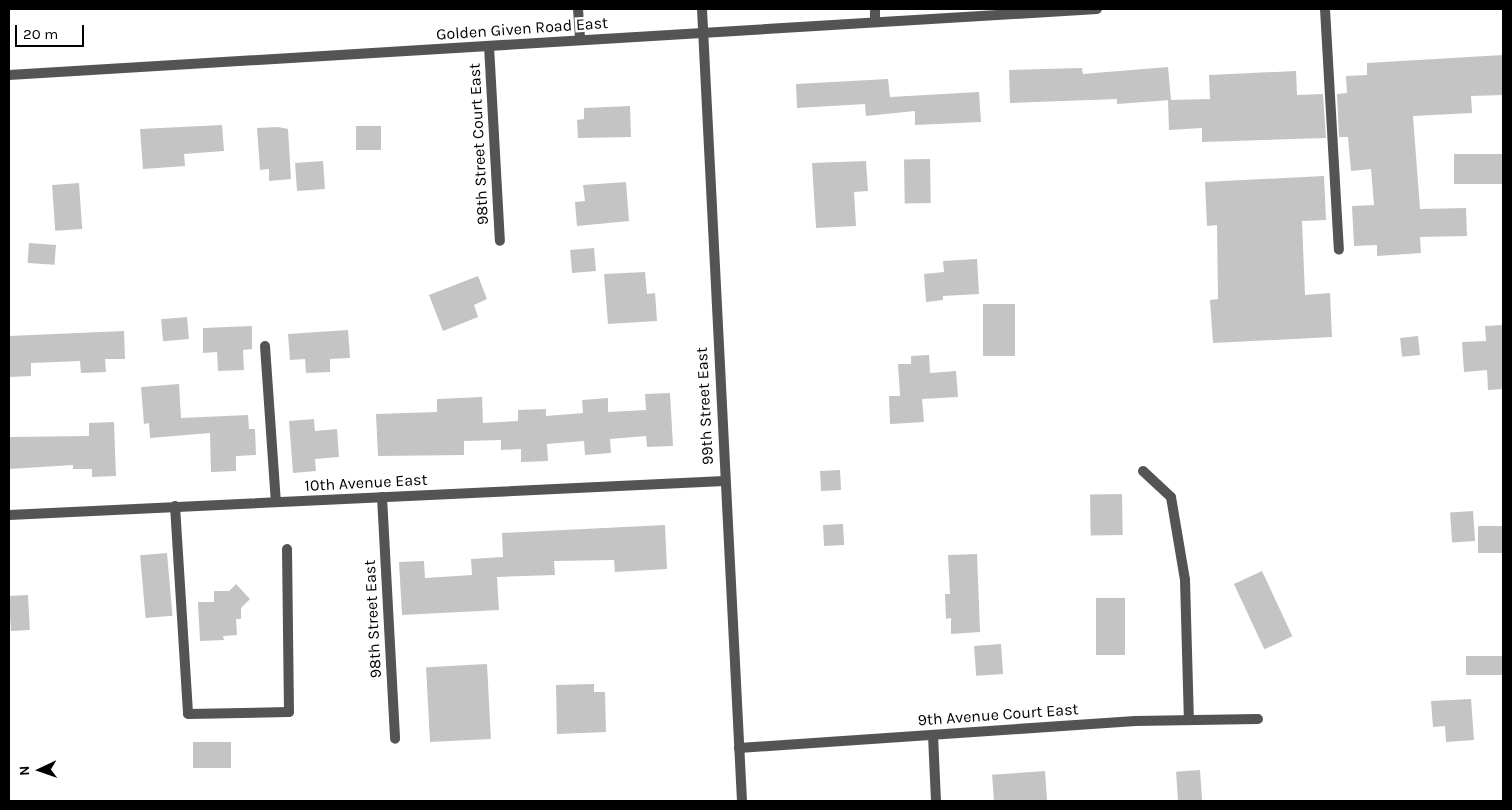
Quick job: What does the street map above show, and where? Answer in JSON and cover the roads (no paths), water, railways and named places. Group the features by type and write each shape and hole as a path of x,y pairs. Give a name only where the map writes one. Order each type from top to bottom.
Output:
{"street":[{"path":"578,9 580,40"},
{"name":"99th Street East","path":"702,9 724,481 742,801"},
{"path":"875,9 875,22"},
{"name":"Golden Given Road East","path":"9,75 1097,9"},
{"path":"1325,9 1340,250"},
{"name":"98th Street Court East","path":"488,46 500,241"},
{"path":"265,346 276,502"},
{"path":"1143,471 1171,497 1186,580 1189,720"},
{"name":"10th Avenue East","path":"9,515 724,481"},
{"name":"98th Street East","path":"382,497 395,739"},
{"path":"175,506 188,714 289,712 287,549"},
{"name":"9th Avenue Court East","path":"739,748 1134,721 1258,720"},
{"path":"933,735 936,801"}]}
